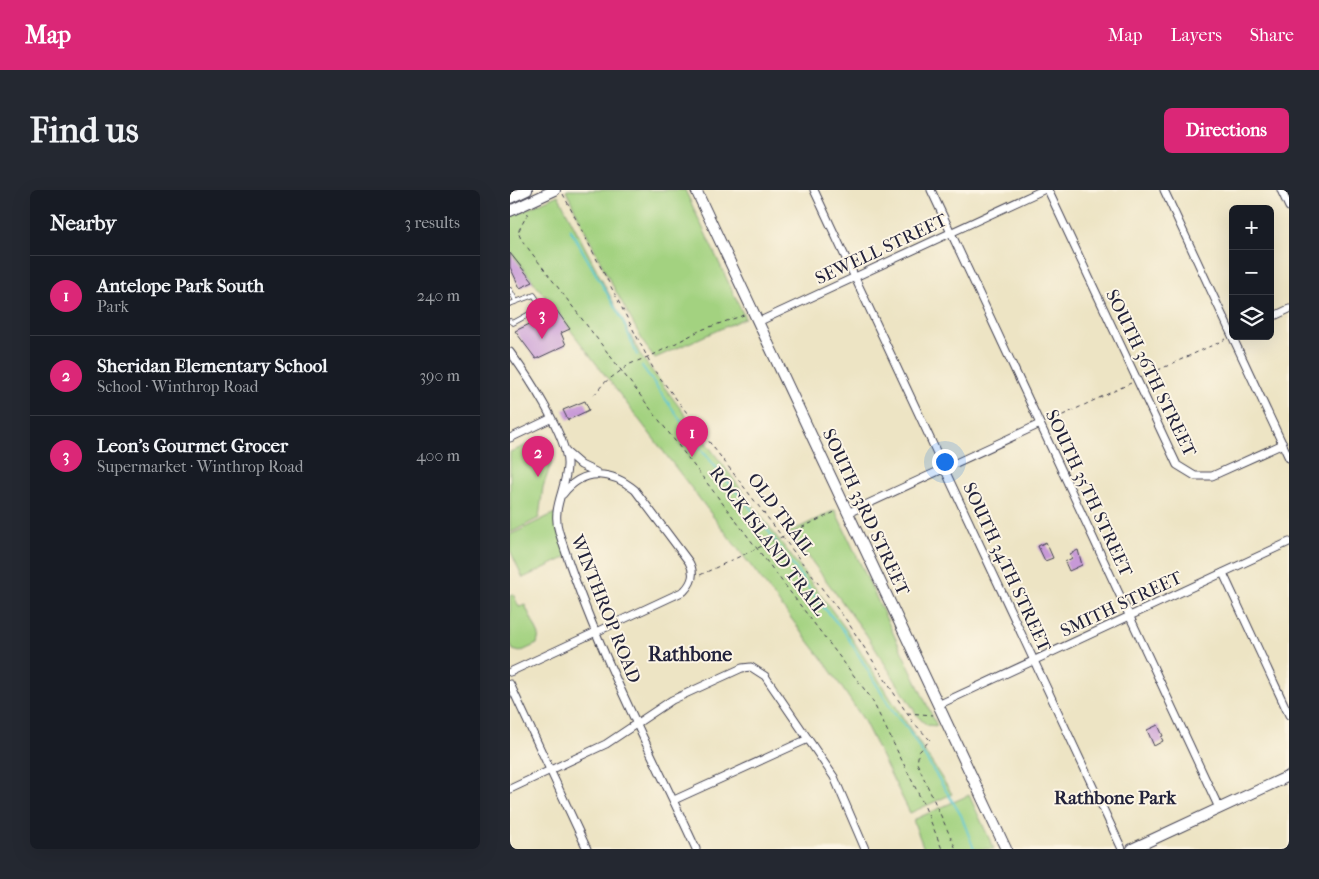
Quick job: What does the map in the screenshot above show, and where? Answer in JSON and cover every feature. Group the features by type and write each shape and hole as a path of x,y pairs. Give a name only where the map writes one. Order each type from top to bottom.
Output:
{"main road":[{"path":"510,198 527,190"},
{"name":"SOUTH 33RD STREET","path":"696,190 1006,849"},
{"path":"510,211 558,191"},
{"path":"1132,849 1289,776"}],"street":[{"name":"SOUTH 34TH STREET","path":"814,190 1122,849"},
{"name":"SOUTH 35TH STREET","path":"931,190 1220,808"},
{"name":"SEWELL STREET","path":"757,319 855,277 1043,190"},
{"name":"SOUTH 36TH STREET","path":"1048,190 1177,465 1195,476 1212,476 1283,444"},
{"path":"1164,190 1229,329"},
{"path":"1281,190 1289,207"},
{"path":"1274,316 1289,309"},
{"path":"1234,340 1289,458"},
{"name":"WINTHROP ROAD","path":"510,352 531,381 565,450 567,464 556,513 558,531 595,633 696,849"},
{"path":"510,438 550,419"},
{"path":"847,510 944,469 1040,424"},
{"path":"510,672 684,591 693,577 689,562 635,490 614,476 581,466 565,450"},
{"path":"560,498 578,479 599,473"},
{"name":"SMITH STREET","path":"940,709 1034,661 1289,542"},
{"path":"1223,573 1289,715"},
{"path":"510,789 606,744 672,700 742,668 758,670 765,676 834,777 865,849"},
{"path":"510,684 587,849"},
{"path":"674,800 808,738"}],"lane":[{"path":"510,290 516,301"},
{"path":"510,304 534,295 542,307 513,323 510,322"}],"path":[{"name":"OLD TRAIL","path":"558,191 647,358 867,650 906,713 930,740 918,752 917,757 920,770 956,849"},
{"name":"ROCK ISLAND TRAIL","path":"524,204 528,214 518,232 521,239 871,698 924,805 942,849"},
{"path":"594,395 621,370 716,324 745,315 748,321 757,319"},
{"path":"693,577 847,510"},
{"path":"906,713 911,711 933,715 940,709"}],"green space":[{"path":"685,190 745,318 655,358 645,345 607,275 566,191"},
{"path":"558,195 641,356 846,629 952,794 910,813 863,719 826,664 510,251 510,217"},
{"path":"542,439 551,457 551,464 543,487 539,518 510,533 510,452"},
{"path":"835,510 937,726 927,725 919,718 866,634 790,532"},
{"path":"555,513 567,557 523,578 510,550 510,535"},
{"path":"513,594 519,607 525,605 539,635 537,644 520,652 513,650 510,643 510,596"},
{"path":"969,795 994,849 924,849 913,820"}],"building":[{"path":"510,253 533,282 520,288 510,267"},
{"path":"557,311 570,329 561,333 566,345 536,359 515,331"},
{"path":"585,401 589,410 568,420 563,410"},
{"path":"1046,542 1053,558 1045,561 1038,546"},
{"path":"1078,550 1082,565 1069,571 1065,562 1072,558 1070,554"},
{"path":"1158,725 1163,741 1154,746 1147,730"}],"waterway":[{"path":"570,229 623,321 637,355"},
{"path":"642,366 703,452 762,522 819,602 844,631 893,712 907,728 961,815 974,849"}],"place":[{"name":"Leon's Gourmet Grocer","path":"542,339"},
{"name":"Antelope Park South","path":"692,457"},
{"name":"Sheridan Elementary School","path":"538,477"}],"district":[{"name":"Rathbone","path":"690,654"},
{"name":"Rathbone Park","path":"1115,797"}]}
